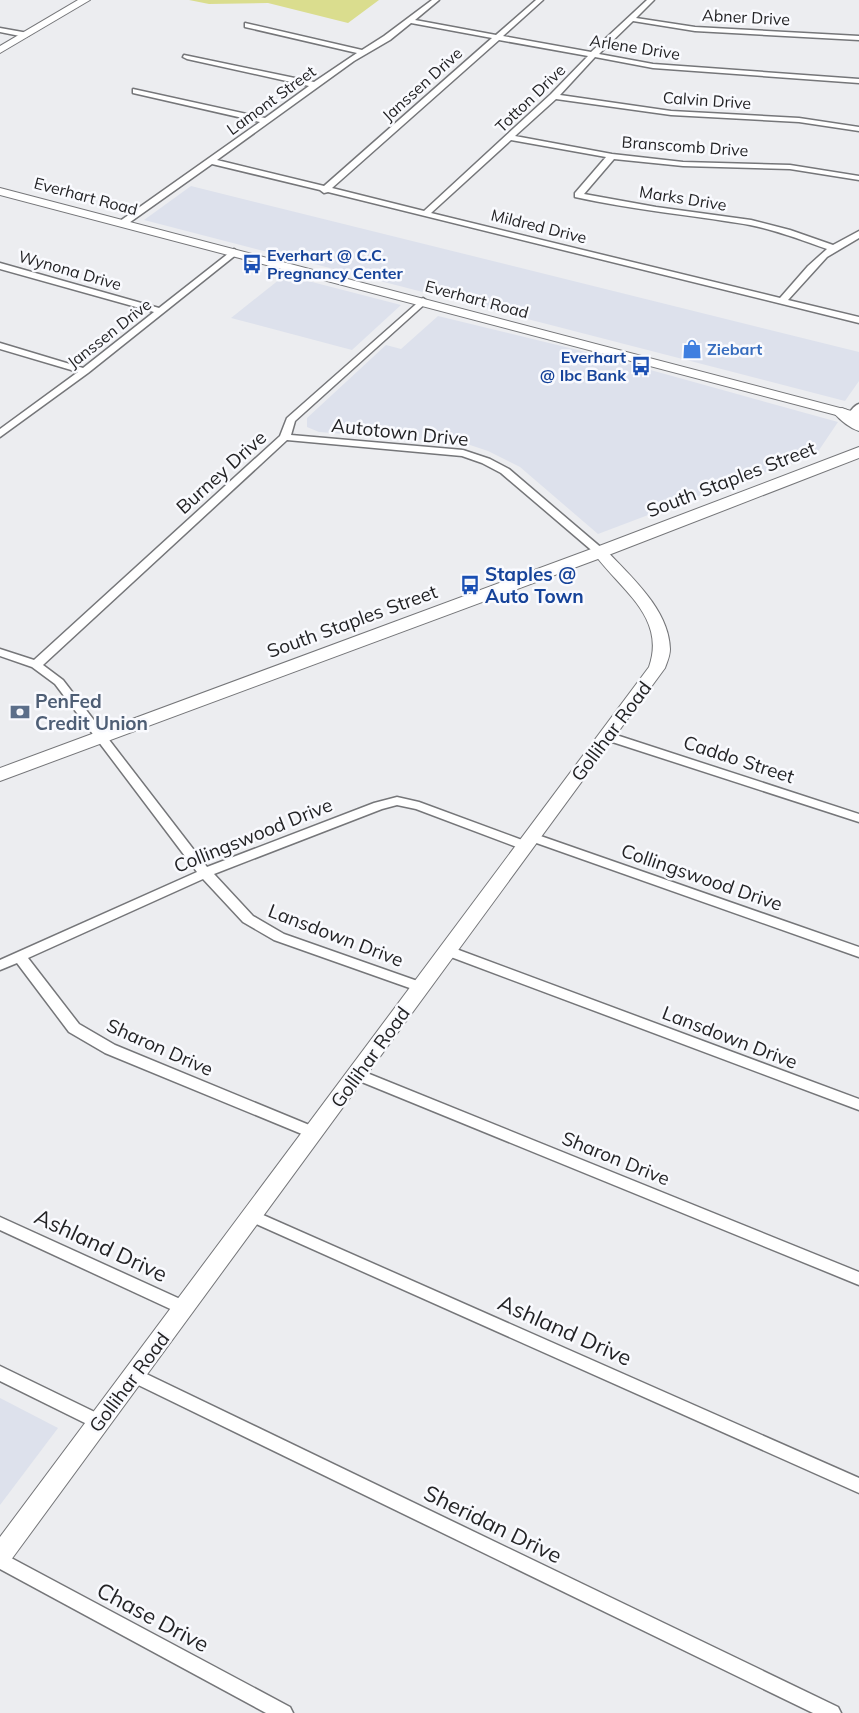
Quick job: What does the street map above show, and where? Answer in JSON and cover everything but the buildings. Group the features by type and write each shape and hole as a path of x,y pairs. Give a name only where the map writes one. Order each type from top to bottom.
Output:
{"main road":[{"path":"0,50 85,0"},
{"name":"Everhart Road","path":"0,191 855,416"},
{"name":"South Staples Street","path":"0,775 600,552 859,452"},
{"name":"Gollihar Road","path":"0,1558 657,668 662,649 658,631 643,598 600,552"}],"street":[{"name":"Lamont Street","path":"123,223 363,52 387,38 436,0"},
{"name":"Janssen Drive","path":"324,191 540,0"},
{"name":"Totton Drive","path":"426,213 554,96 593,55 651,0"},
{"name":"Abner Drive","path":"631,19 695,29 859,38"},
{"name":"Arlene Drive","path":"410,21 593,55 676,68 824,76 859,81"},
{"path":"248,25 363,52"},
{"path":"0,30 25,35"},
{"path":"187,57 316,85"},
{"path":"136,91 266,121"},
{"name":"Calvin Drive","path":"554,96 671,113 799,120 859,128"},
{"name":"Branscomb Drive","path":"510,137 612,156 683,164 790,167 859,178"},
{"name":"Marks Drive","path":"612,156 578,196 751,224 787,232 833,248"},
{"name":"Mildred Drive","path":"211,161 324,191 426,213 859,320"},
{"path":"781,302 808,269 833,248 859,234"},
{"name":"Janssen Drive","path":"0,434 85,371 234,252"},
{"name":"Wynona Drive","path":"0,266 161,311"},
{"name":"Burney Drive","path":"36,665 284,437 290,420 422,301"},
{"path":"0,346 85,371"},
{"name":"Autotown Drive","path":"284,437 463,453 486,460 505,471 600,552"},
{"name":"Lansdown Drive","path":"0,652 36,665 59,682 204,873 248,919 280,937 421,987"},
{"name":"Caddo Street","path":"607,736 859,818"},
{"name":"Collingswood Drive","path":"0,965 204,873 378,806 398,801 529,841 859,952"},
{"name":"Lansdown Drive","path":"448,952 859,1106"},
{"name":"Sharon Drive","path":"20,957 74,1028 110,1050 314,1132"},
{"name":"Sharon Drive","path":"357,1074 859,1279"},
{"name":"Ashland Drive","path":"252,1216 859,1486"},
{"name":"Ashland Drive","path":"0,1223 184,1308"},
{"path":"0,1372 99,1422"},
{"name":"Sheridan Drive","path":"134,1375 832,1713"},
{"name":"Chase Drive","path":"0,1558 284,1713"}],"shaded area":[{"path":"191,186 859,352 859,381 845,401 144,220"},
{"path":"285,275 401,305 352,350 231,318"},
{"path":"438,316 582,351 838,422 815,456 738,481 598,534 520,467 488,451 464,443 319,432 307,427 307,418 386,345 401,349"},
{"path":"0,1398 58,1428 0,1505"}],"green space":[{"path":"189,0 379,0 348,23 268,3 209,4"}],"place":[{"name":"Everhart @ C.C. Pregnancy Center","path":"252,264"},
{"name":"Ziebart","path":"692,349"},
{"name":"Everhart @ Ibc Bank","path":"641,366"},
{"name":"Staples @ Auto Town","path":"470,585"},
{"name":"PenFed Credit Union","path":"20,712"}]}
